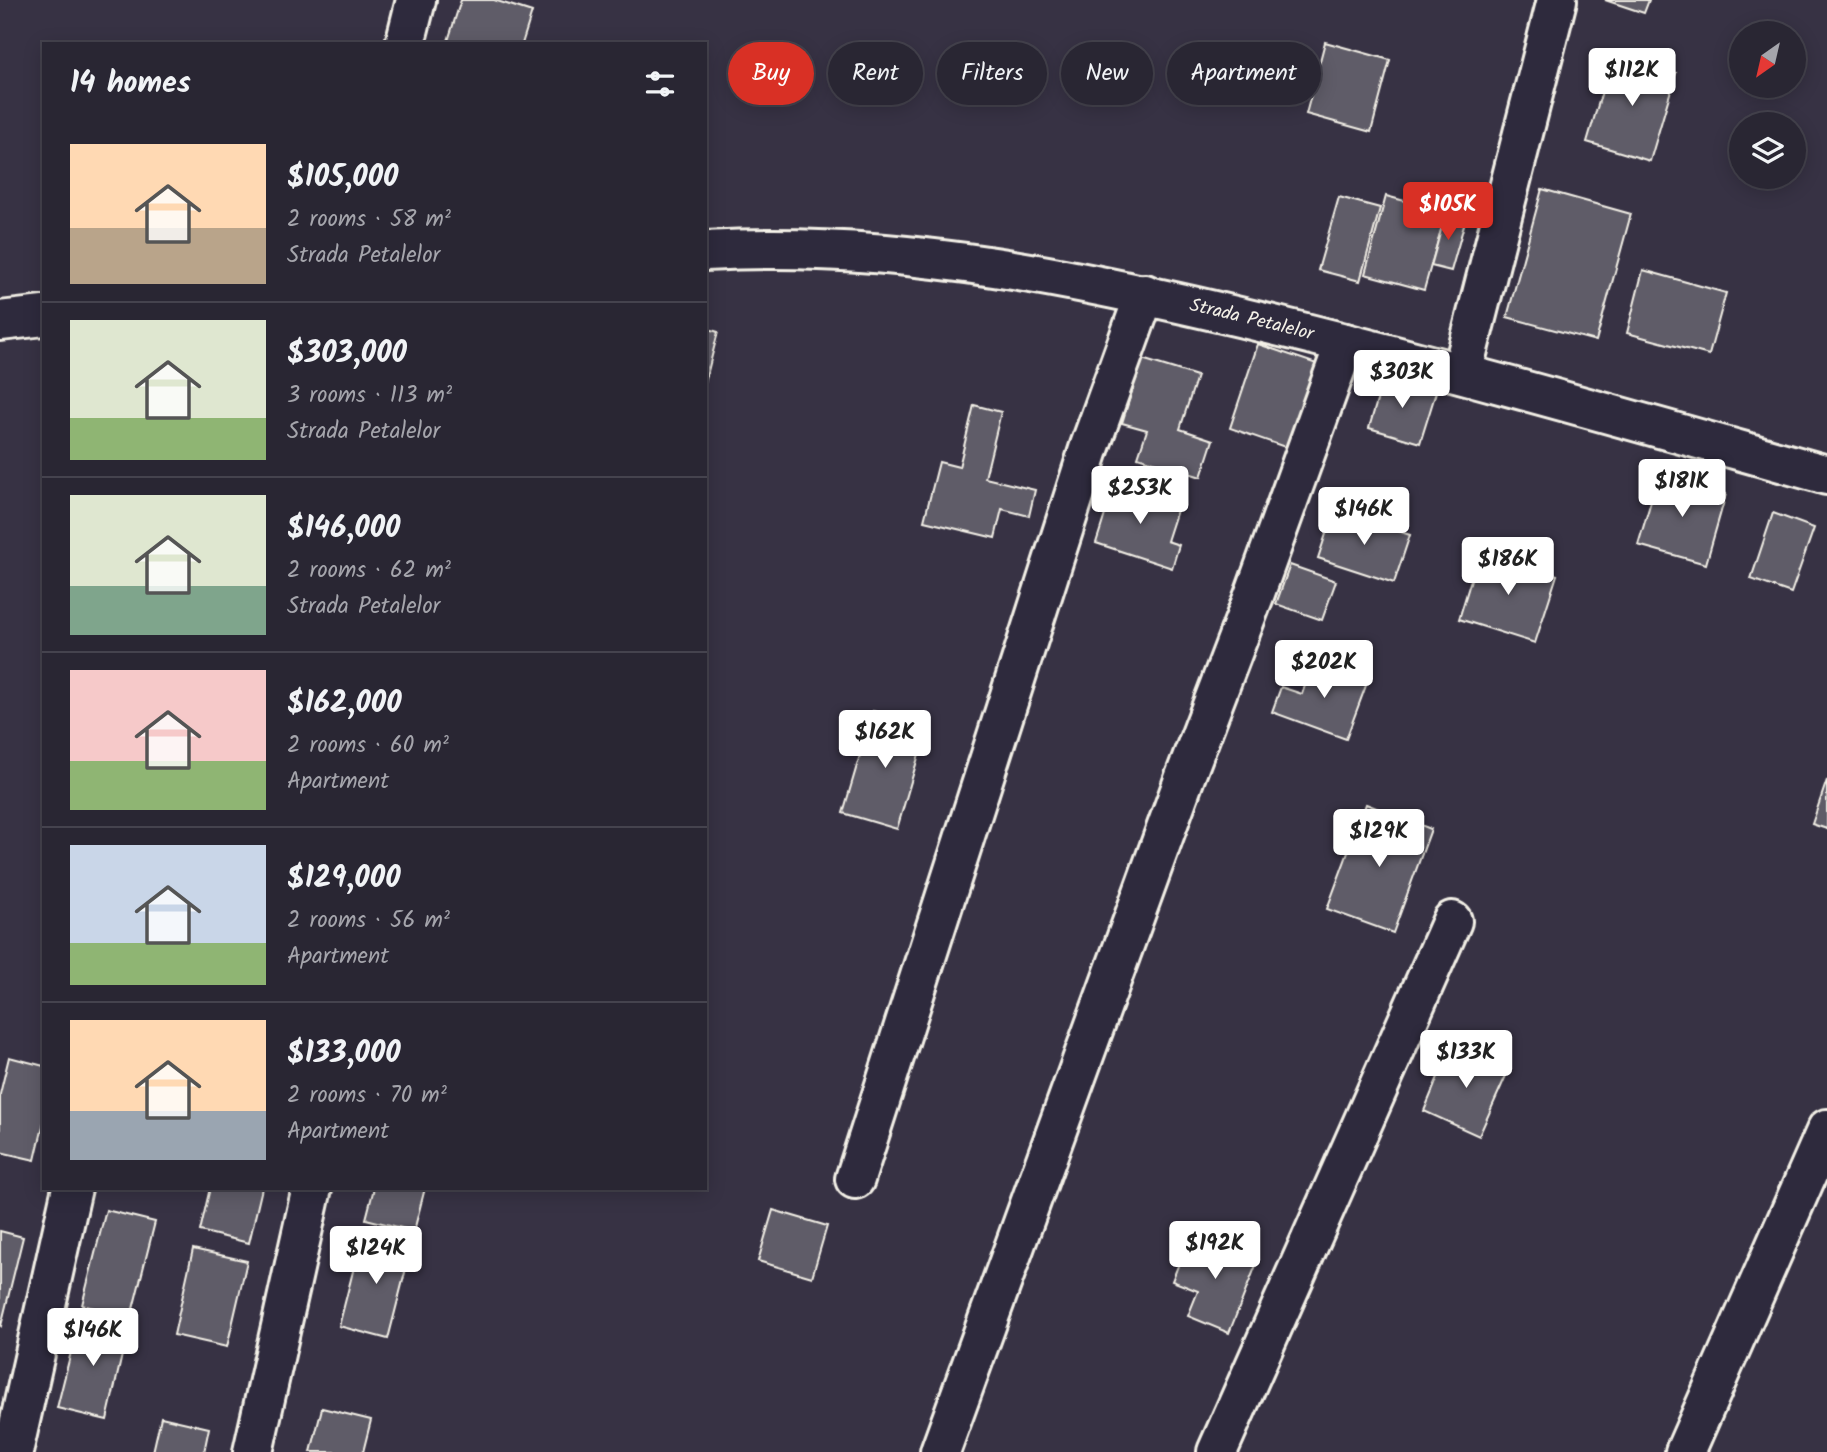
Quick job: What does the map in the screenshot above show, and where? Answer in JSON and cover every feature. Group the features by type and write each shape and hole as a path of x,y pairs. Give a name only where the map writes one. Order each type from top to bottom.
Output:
{"street":[{"path":"406,42 416,0"},
{"path":"1462,373 1557,0"},
{"name":"Strada Petalelor","path":"707,251 758,248 884,255 1001,269 1145,294 1462,373 1827,475"},
{"path":"855,1179 1090,446 1145,294"},
{"path":"0,321 42,316"},
{"path":"940,1452 1345,343"},
{"path":"1217,1452 1452,921"},
{"path":"1685,1452 1827,1129"},
{"path":"13,1452 72,1190"},
{"path":"253,1452 312,1190"}],"building":[{"path":"461,0 494,0 532,12 523,42 448,42"},
{"path":"1605,0 1649,0 1644,13"},
{"path":"1325,42 1390,60 1371,132 1306,114 1308,105 1321,105 1321,57"},
{"path":"1613,54 1676,73 1650,161 1587,142"},
{"path":"1542,189 1631,214 1596,341 1507,317"},
{"path":"1386,196 1446,212 1424,290 1365,274"},
{"path":"1339,197 1380,208 1360,281 1318,270"},
{"path":"1446,212 1466,218 1451,271 1431,266"},
{"path":"1643,270 1726,293 1709,355 1627,333"},
{"path":"707,329 718,332 707,375"},
{"path":"1258,344 1317,364 1288,448 1230,428"},
{"path":"1142,359 1197,376 1180,429 1213,440 1201,477 1138,457 1147,430 1122,423"},
{"path":"1384,377 1436,392 1420,443 1369,428"},
{"path":"974,405 1001,412 985,478 1035,490 1029,516 1002,509 995,538 924,521 939,462 959,467"},
{"path":"1659,474 1726,494 1706,564 1638,545"},
{"path":"1115,483 1179,504 1167,541 1179,545 1172,568 1096,543"},
{"path":"1334,510 1410,535 1394,583 1318,558"},
{"path":"1773,513 1814,528 1791,593 1751,579"},
{"path":"1480,550 1557,575 1535,643 1459,619"},
{"path":"1290,565 1336,581 1322,620 1276,604"},
{"path":"1314,661 1368,680 1346,739 1272,712 1281,687 1302,694"},
{"path":"873,711 927,727 897,829 843,813"},
{"path":"1827,780 1827,829 1812,824"},
{"path":"1366,804 1431,829 1393,933 1327,909"},
{"path":"1452,1043 1509,1069 1479,1136 1424,1111"},
{"path":"9,1057 42,1065 42,1130 35,1160 0,1152 0,1094"},
{"path":"210,1190 262,1190 249,1243 200,1231"},
{"path":"373,1190 424,1190 414,1231 366,1219"},
{"path":"106,1210 155,1222 131,1317 82,1305"},
{"path":"773,1210 827,1226 812,1277 758,1261"},
{"path":"0,1231 23,1237 1,1326 0,1325"},
{"path":"363,1232 412,1245 388,1339 339,1326"},
{"path":"1191,1233 1258,1260 1229,1333 1188,1316 1198,1291 1172,1281"},
{"path":"193,1249 247,1261 227,1347 174,1335"},
{"path":"80,1316 128,1329 107,1420 57,1408"},
{"path":"322,1408 371,1420 363,1452 311,1452"},
{"path":"161,1417 209,1428 204,1452 153,1452"}]}
